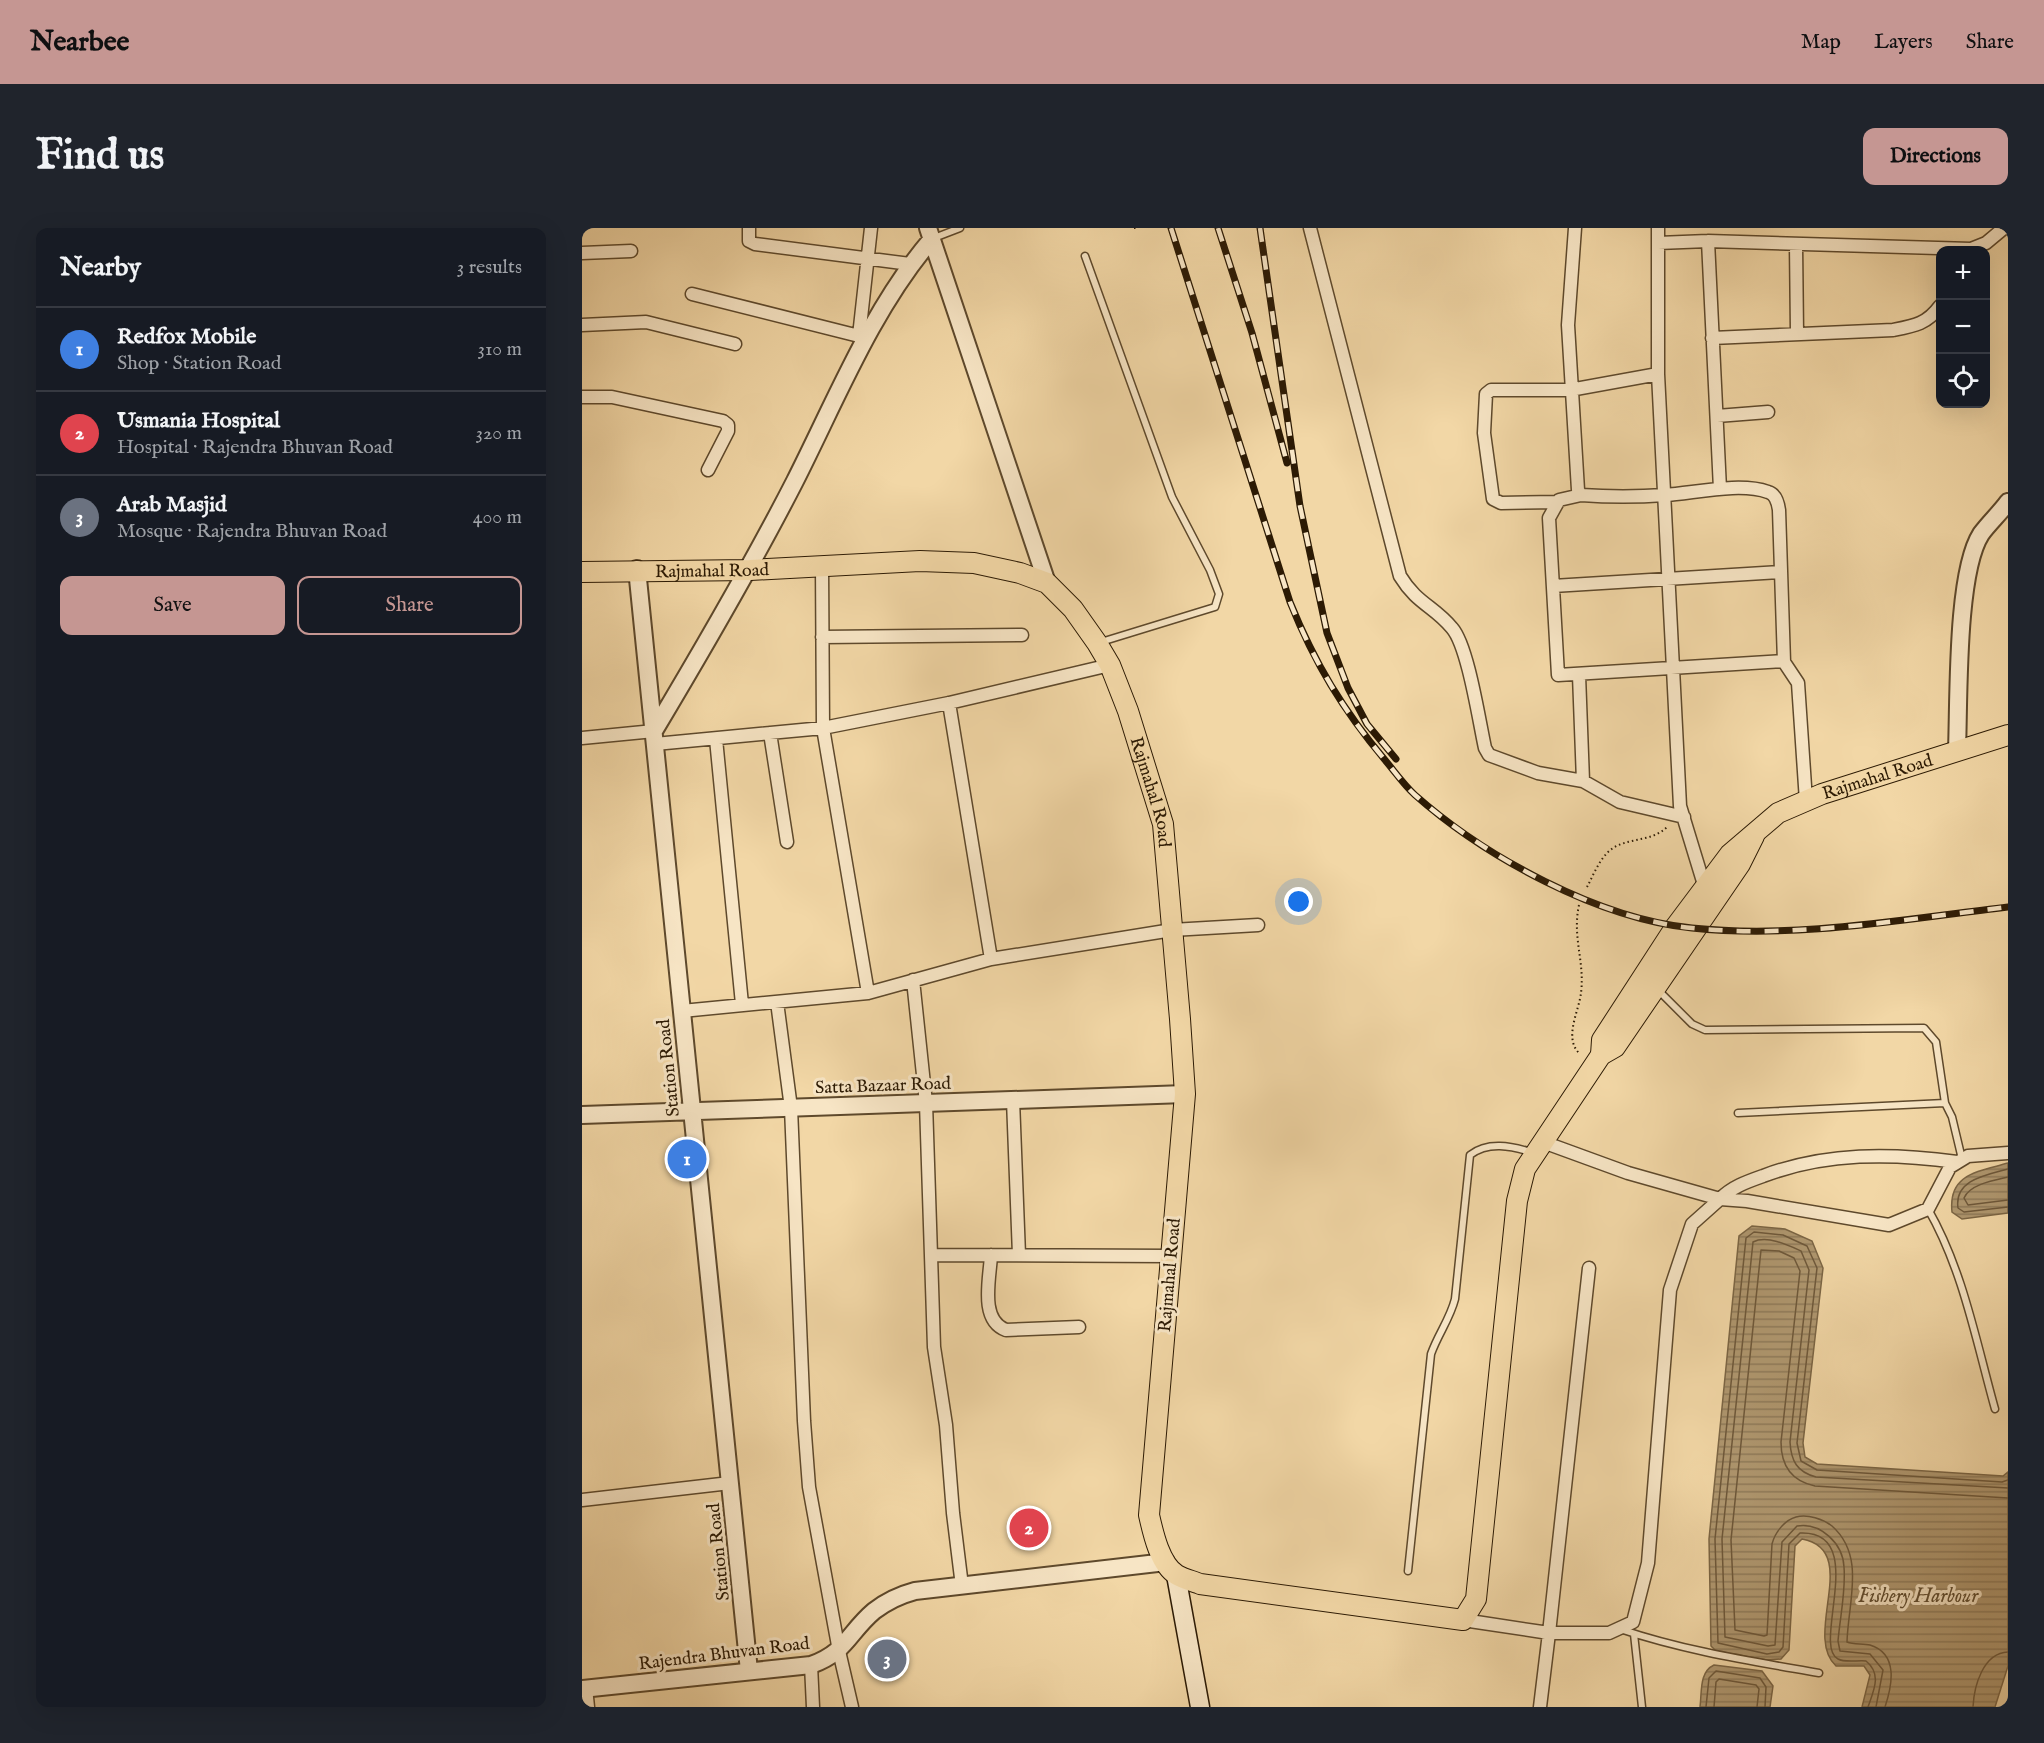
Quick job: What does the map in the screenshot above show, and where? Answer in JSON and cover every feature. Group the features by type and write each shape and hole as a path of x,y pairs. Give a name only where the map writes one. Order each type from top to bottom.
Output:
{"main road":[{"name":"Rajmahal Road","path":"582,572 637,569 750,570 920,561 974,563 1020,573 1047,583 1073,609 1097,643 1110,665 1128,711 1163,824 1172,930 1185,1094 1149,1515 1155,1538 1171,1568"},
{"name":"Rajmahal Road","path":"1462,1620 1476,1599 1511,1240 1522,1180 1539,1148 1597,1061 1602,1040 1676,926 1730,854 1754,836 1778,813 1877,776 2008,735"},
{"name":"Rajmahal Road","path":"1597,1061 1615,1047 1740,864 1754,836"},
{"path":"1171,1568 1200,1584 1462,1620"},
{"path":"1171,1568 1200,1707"}],"street":[{"path":"749,228 749,241 755,244 910,264"},
{"path":"863,337 870,228"},
{"path":"1310,228 1400,576 1419,602 1451,627 1458,636 1485,748 1489,755 1500,761 1538,773 1583,781 1620,802 1680,817"},
{"path":"1575,228 1568,325 1570,390 1578,490 1581,495"},
{"path":"1658,228 1658,375 1680,817 1705,888"},
{"path":"1984,246 2004,228"},
{"path":"654,737 750,570 863,337 929,234"},
{"path":"929,234 1047,583"},
{"path":"1658,243 1708,241 1936,250"},
{"path":"1708,241 1720,489"},
{"path":"1796,244 1797,333"},
{"path":"582,253 631,251"},
{"path":"692,294 863,337"},
{"path":"1712,338 1893,330 1920,325 1936,312"},
{"path":"582,325 646,322 735,344"},
{"path":"1658,375 1570,390 1491,390 1486,394 1483,403 1484,433 1495,502 1557,502 1581,495 1664,495 1720,489 1771,492 1779,510 1784,661 1798,682 1806,801"},
{"path":"582,397 612,397 723,421 728,424 728,430 708,470"},
{"path":"1717,416 1768,412"},
{"path":"1557,502 1549,518 1558,675 1784,661"},
{"path":"1957,750 1965,590 1971,557 1981,535 2008,502"},
{"path":"822,565 823,728 867,993"},
{"name":"Station Road","path":"637,569 749,1671"},
{"path":"1553,586 1781,572"},
{"path":"822,637 1022,635"},
{"path":"582,738 716,739 823,728 949,703 1110,665"},
{"path":"1579,675 1583,781"},
{"path":"949,703 991,959"},
{"path":"770,733 787,842"},
{"path":"716,739 742,1004"},
{"path":"682,1011 867,993 991,959 1172,930 1258,925"},
{"path":"913,980 926,1103 934,1347 946,1425 963,1586"},
{"path":"777,1002 791,1108 806,1449 817,1539 852,1707"},
{"name":"Satta Bazaar Road","path":"582,1115 1185,1094"},
{"path":"1013,1100 1018,1255"},
{"path":"1539,1148 1720,1199 1747,1201 1889,1225 1930,1204 1950,1167 1968,1156 2007,1153"},
{"path":"1462,1620 1549,1633 1609,1633 1634,1622 1648,1563 1670,1290 1692,1224 1731,1188 1777,1170 1834,1158 1885,1155 1960,1161"},
{"path":"931,1255 1171,1256"},
{"path":"991,1255 990,1315 997,1326 1006,1330 1078,1327"},
{"path":"1540,1707 1589,1268"},
{"path":"582,1500 730,1483"},
{"name":"Rajendra Bhuvan Road","path":"584,1688 811,1665 839,1651 873,1612 894,1597 915,1591 1171,1568"},
{"path":"811,1665 813,1707"},
{"path":"584,1688 588,1707"}],"lane":[{"path":"929,234 960,228"},
{"path":"1085,256 1172,496 1210,570 1219,594 1215,607 1097,643"},
{"path":"1655,986 1692,1024 1705,1030 1924,1028 1936,1042 1945,1103 1952,1117 1960,1161"},
{"path":"1738,1113 1945,1103"},
{"path":"1408,1571 1431,1354 1455,1299 1470,1155 1486,1147 1504,1145 1539,1148"},
{"path":"1930,1204 1955,1264 1995,1409"},
{"path":"1619,1629 1715,1655 1819,1673"},
{"path":"1634,1634 1642,1707"}],"path":[{"path":"1587,887 1599,862 1613,848 1661,833 1680,817"},
{"path":"1579,905 1575,927 1581,993 1572,1039 1575,1050 1597,1061"}],"water":[{"path":"2008,1163 2008,1213 1962,1219 1952,1212 1952,1199 1960,1182 1976,1172"},
{"name":"Fishery Harbour","path":"1752,1226 1785,1229 1812,1241 1823,1268 1803,1443 1805,1457 1817,1464 2003,1476 2008,1472 2008,1666 1995,1707 1862,1707 1870,1675 1864,1666 1836,1666 1827,1652 1825,1635 1830,1576 1828,1559 1819,1546 1802,1539 1795,1546 1789,1650 1781,1659 1767,1660 1716,1651 1711,1646 1709,1539 1739,1236"},
{"path":"1714,1665 1762,1671 1773,1686 1770,1707 1700,1707 1704,1677 1709,1668"}],"railway":[{"path":"1171,228 1290,602 1309,646 1343,704 1370,741 1407,787 1443,818 1509,862 1582,898 1619,912 1656,922 1692,928 1731,931 1811,929 1890,922 2008,907"},
{"path":"1218,228 1252,333 1287,463"},
{"path":"1260,228 1300,506 1327,633 1348,688 1367,724 1396,759"}],"place":[{"name":"Redfox Mobile","path":"687,1159"},
{"name":"Usmania Hospital","path":"1029,1528"},
{"name":"Arab Masjid","path":"887,1659"}]}
